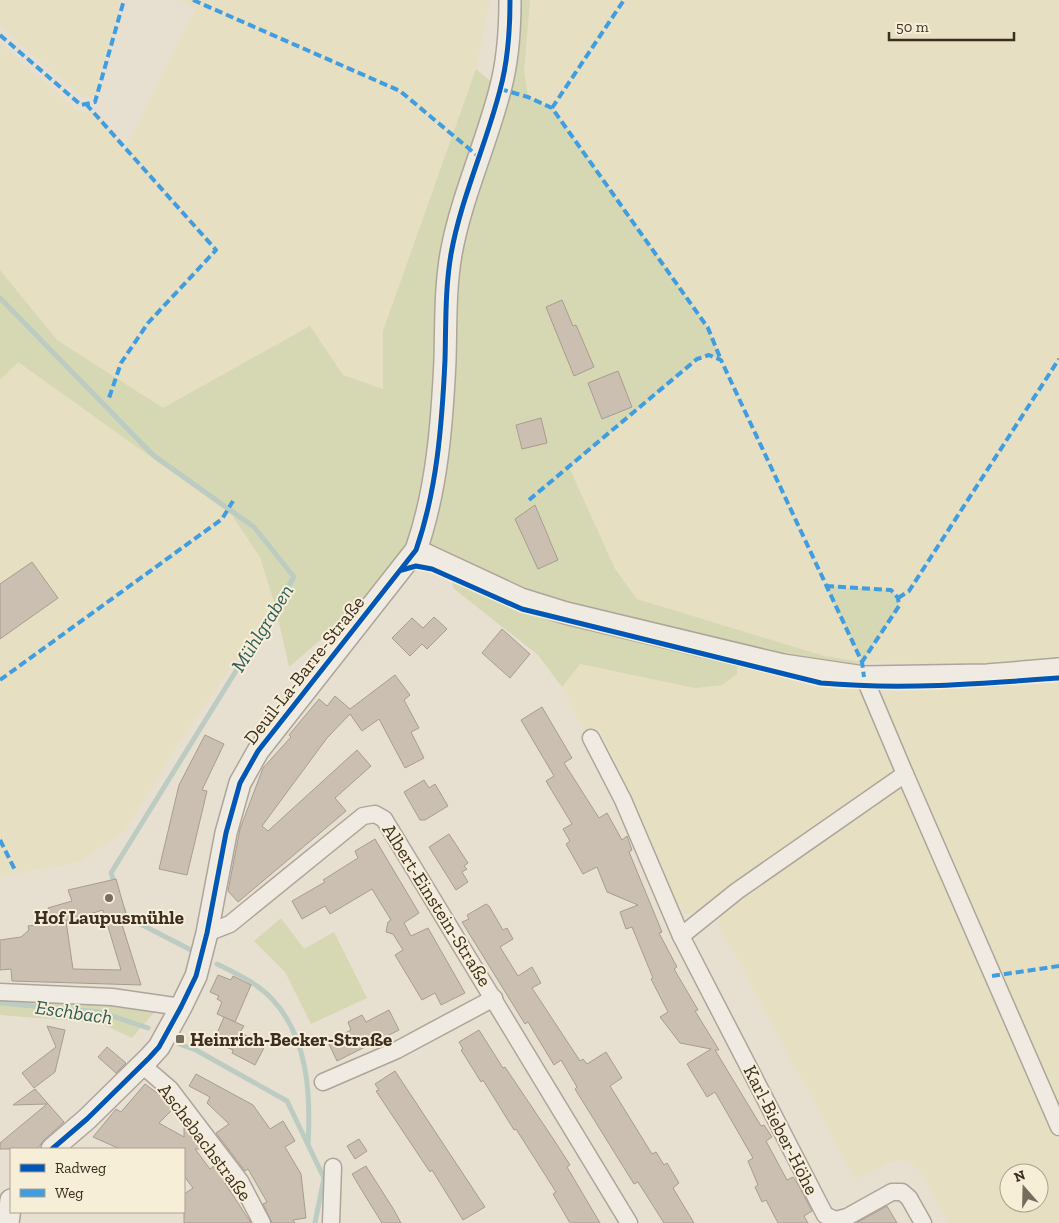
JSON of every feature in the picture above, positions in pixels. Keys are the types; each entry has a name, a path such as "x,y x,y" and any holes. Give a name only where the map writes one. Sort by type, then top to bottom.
{"street":[{"name":"Deuil-La-Barre-Straße","path":"53,1148 159,1047 196,976 207,933 226,833 240,783 258,751 416,550 424,527 436,466 445,358 446,288 451,253 500,89 510,22 510,0"},
{"path":"416,550 521,598 566,613 783,665 864,677 987,675 1059,669"},
{"path":"864,677 1059,1127"},
{"name":"Karl-Bieber-Höhe","path":"591,738 626,807 681,936 825,1215 835,1220 847,1217 892,1192 902,1192 909,1198 923,1223"},
{"path":"681,936 737,891 905,774"},
{"name":"Albert-Einstein-Straße","path":"207,933 230,924 364,816 375,814 384,819 629,1223"},
{"path":"0,992 112,997 181,1007"},
{"name":"Albert-Einstein-Straße","path":"323,1082 397,1050 494,998"},
{"name":"Aschebachstraße","path":"142,1065 170,1089 240,1181 262,1223"},
{"path":"331,1223 333,1167"}],"shaded area":[{"path":"0,0 121,0 94,96 83,98 0,26"},
{"path":"179,0 490,0 476,69 383,331 383,389 343,375 310,326 163,408 57,340 0,270 0,43 79,112 96,112 125,150 195,9"},
{"path":"530,0 1059,0 1059,659 976,666 862,662 824,656 637,599 615,569 569,467 697,359 709,355 721,359 708,328 552,108 528,97 524,71"},
{"path":"17,362 232,515 260,556 275,605 191,725 123,833 78,862 0,877 0,380"},
{"path":"737,654 864,677 905,774 695,913 685,914 677,902 639,812 599,728 584,730 562,687 580,664 610,671"},
{"path":"1059,684 1059,1117 876,693"},
{"path":"904,783 1042,1106 1059,1139 1059,1223 948,1223 923,1176 913,1164 901,1160 888,1163 855,1179 719,925 721,913"}],"green space":[{"path":"510,0 530,0 524,71 528,97 552,108 708,328 721,360 709,355 697,359 569,467 615,569 637,599 824,656 862,662 864,677 737,655 737,674 722,685 695,688 580,664 562,687 538,655 453,588 451,565 416,551 402,570 289,667 275,605 260,557 232,515 18,362 0,380 0,270 57,340 163,408 310,326 343,375 383,389 383,331 476,69 500,89"},
{"path":"826,586 891,590 898,598 899,606 862,662"},
{"path":"281,918 304,949 334,932 367,998 311,1024 285,972 254,941"},
{"path":"0,995 109,999 155,1011 132,1038 100,1023 0,1015"}],"building":[{"path":"562,300 573,326 576,325 594,367 574,376 546,307"},
{"path":"618,371 632,407 602,419 588,383"},
{"path":"541,418 547,443 522,449 516,425"},
{"path":"535,505 558,560 538,569 515,519"},
{"path":"32,562 58,598 0,639 0,584"},
{"path":"434,617 447,629 427,649 422,644 410,656 392,638 412,618 423,628"},
{"path":"502,629 530,654 510,678 482,653"},
{"path":"395,675 410,695 404,700 419,728 411,732 424,758 405,768 379,719 362,731 350,714 327,738 262,826 268,831 357,750 371,766 335,798 346,811 238,902 228,891 240,829 263,768 291,737 289,735 319,699 327,706 335,696 350,709"},
{"path":"542,707 572,758 564,763 599,818 607,813 622,840 627,836 632,850 629,852 662,932 659,933 677,967 674,969 698,1010 695,1011 719,1050 715,1050 761,1126 764,1125 772,1137 766,1141 787,1180 793,1177 799,1186 812,1211 804,1216 808,1223 778,1223 766,1200 762,1202 755,1187 758,1185 748,1161 753,1158 715,1092 707,1097 687,1064 711,1049 680,1043 660,1017 668,1012 651,979 653,978 632,927 626,929 620,912 638,905 607,892 597,867 583,874 566,844 570,841 563,829 572,824 546,781 554,776 521,720"},
{"path":"205,735 224,744 202,790 207,791 187,875 159,869 179,785"},
{"path":"424,780 429,788 435,784 448,806 425,820 420,820 404,792"},
{"path":"449,834 468,863 464,866 467,869 462,872 468,882 456,890 429,847"},
{"path":"375,839 419,913 404,923 411,936 428,928 465,993 441,1005 435,993 422,1000 395,955 403,950 393,934 386,932 388,922 391,920 372,889 330,914 325,906 302,919 292,901 325,882 323,880 358,858 355,851"},
{"path":"116,879 126,914 119,915 141,985 12,981 11,969 0,970 0,940 21,937 29,930 28,926 53,923 48,908 72,901 68,890","holes":["103,910 121,970 73,969 66,921"]},
{"path":"486,904 503,930 507,928 513,939 500,947 518,976 532,967 541,983 532,988 580,1061 583,1059 587,1064 606,1052 622,1078 610,1086 652,1154 656,1152 664,1165 667,1163 679,1183 673,1188 694,1223 664,1223 638,1182 634,1184 575,1089 577,1087 561,1060 554,1065 528,1022 525,1024 462,922 469,919 467,915"},
{"path":"218,975 231,980 233,976 251,985 235,1022 217,1014 222,1002 217,999 219,996 210,992"},
{"path":"389,1010 399,1030 337,1061 328,1042 351,1030 348,1022 362,1015 366,1022"},
{"path":"224,1017 244,1026 240,1032 265,1046 255,1065 232,1053 233,1050 224,1046 226,1043 215,1038"},
{"path":"47,1026 65,1030 55,1072 34,1088 22,1073 56,1047"},
{"path":"479,1030 570,1165 567,1167 600,1223 570,1223 553,1194 556,1192 483,1080 481,1082 461,1050 463,1049 459,1042"},
{"path":"107,1047 126,1063 116,1073 98,1057"},
{"path":"395,1071 485,1207 463,1220 432,1170 430,1172 376,1091 379,1090 375,1084"},
{"path":"196,1074 253,1105 270,1129 283,1121 295,1141 285,1147 301,1174 306,1218 293,1220 295,1223 272,1223 263,1204 267,1202 248,1169 245,1171 216,1133 229,1124 207,1103 210,1097 189,1086"},
{"path":"145,1084 164,1098 173,1109 159,1123 184,1137 184,1124 203,1149 195,1149 210,1169 215,1165 228,1181 225,1183 251,1223 184,1223 185,1193 193,1188 185,1177 185,1148 118,1148 93,1137 116,1109 121,1112"},
{"path":"35,1089 64,1122 38,1148 0,1149 0,1143 47,1104 13,1105"},
{"path":"359,1139 367,1151 355,1159 347,1146"},
{"path":"366,1166 401,1223 382,1223 364,1194 352,1174"},
{"path":"887,1206 897,1223 857,1223 858,1222"}],"waterway":[{"name":"Mühlgraben","path":"0,298 153,455 254,527 294,577 111,873 115,885"},
{"name":"Mühlgraben","path":"123,909 125,916 191,950"},
{"name":"Mühlgraben","path":"217,964 246,979 266,993 284,1014 293,1031 305,1067 309,1106 308,1144"},
{"name":"Eschbach","path":"0,1003 100,1012 148,1028"},
{"name":"Eschbach","path":"179,1044 196,1050 287,1101 324,1178 315,1223"}],"marked path":[{"path":"0,35 81,105 95,102 124,0"},
{"path":"193,0 400,91 479,157"},
{"path":"552,108 624,0"},
{"path":"500,89 528,97 552,108 708,328 721,360"},
{"path":"86,104 216,250 148,323 121,363 108,401"},
{"path":"529,500 697,359 709,355 721,360 862,662 864,677"},
{"path":"898,598 909,591 1059,359"},
{"path":"0,680 222,519 233,501"},
{"path":"826,586 891,590 898,598 899,606 862,662"},
{"path":"0,840 15,870"},
{"path":"992,976 1059,966"}],"cycle path":[{"path":"53,1148 87,1119 159,1047 196,976 207,933 226,833 240,783 258,751 416,550 429,504 437,456 442,408 447,293 451,254 461,212 503,79 510,23 510,0"},
{"path":"402,570 416,566 432,569 522,609 821,683 910,686 1059,678"}],"place":[{"name":"Hof Laupusmühle","path":"109,898"},
{"name":"Heinrich-Becker-Straße","path":"180,1039"}]}
